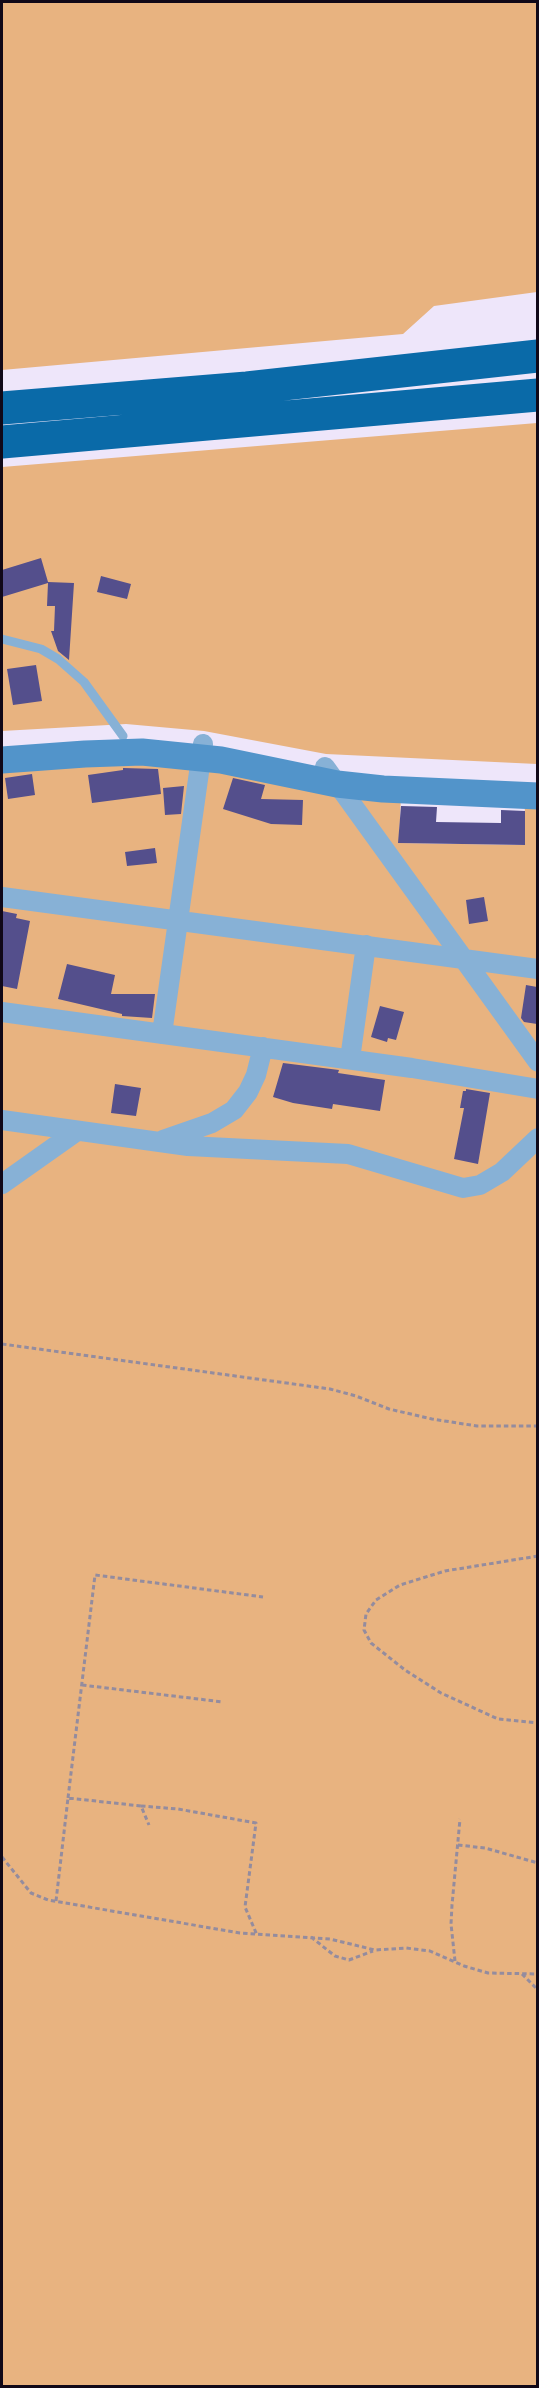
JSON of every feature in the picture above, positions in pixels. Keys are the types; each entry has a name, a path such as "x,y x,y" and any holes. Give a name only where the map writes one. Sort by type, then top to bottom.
{"highway":[{"path":"2,408 247,388 537,356"},
{"path":"2,442 537,396"}],"main road":[{"path":"2,745 89,737 123,736 164,739 202,751 331,776 382,789 537,796"},
{"path":"2,760 84,754 202,751"},
{"path":"331,776 537,780"}],"street":[{"path":"162,1034 202,751"},
{"path":"331,776 537,1062"},
{"path":"2,897 537,969"},
{"path":"350,1059 366,945"},
{"path":"2,1012 350,1059 537,1089"},
{"path":"157,1142 212,1123 234,1110 248,1092 256,1075 263,1047"},
{"path":"2,1120 188,1146 348,1154 463,1188 480,1185 502,1172 537,1138"},
{"path":"2,1184 77,1131"}],"lane":[{"path":"2,639 41,649 58,659 84,682 123,736"}],"path":[{"path":"2,1344 330,1389 389,1409 477,1426 537,1426"},
{"path":"537,1556 444,1571 400,1585 376,1600 366,1614 364,1630 371,1643 405,1670 441,1693 498,1719 537,1723"},
{"path":"56,1901 95,1575 263,1597"},
{"path":"82,1685 223,1702"},
{"path":"68,1798 178,1809 255,1823 245,1907 257,1935"},
{"path":"141,1806 149,1825"},
{"path":"455,1960 451,1924 460,1820"},
{"path":"458,1845 485,1848 537,1863"},
{"path":"2,1857 31,1893 56,1901 257,1935 312,1937 375,1950 406,1948 430,1951 455,1960 464,1966 488,1973 537,1974"},
{"path":"312,1937 335,1956 349,1960 375,1950"},
{"path":"522,1974 537,1990"}],"shaded area":[{"path":"2,2 537,2 537,292 434,306 403,334 2,370"},
{"path":"537,423 537,764 326,754 204,731 126,724 2,731 2,467"},
{"path":"109,764 185,764 401,795 399,843 524,845 525,801 537,802 537,2386 2,2386 2,771"}],"building":[{"path":"41,558 48,582 74,583 69,660 58,651 51,631 54,631 55,606 47,606 48,583 2,597 2,570"},
{"path":"101,576 131,584 127,599 97,592"},
{"path":"36,665 42,701 13,705 7,669"},
{"path":"123,768 158,769 161,794 92,803 88,775 123,770"},
{"path":"32,774 35,795 8,799 5,778"},
{"path":"233,778 265,785 261,799 303,800 302,825 271,824 223,809"},
{"path":"184,786 181,814 165,815 163,788"},
{"path":"401,806 437,807 436,822 501,823 501,810 525,811 525,845 398,843"},
{"path":"155,848 157,863 127,866 125,852"},
{"path":"484,897 488,921 469,924 466,900"},
{"path":"2,911 17,914 16,918 30,921 17,989 2,986"},
{"path":"67,964 115,975 111,994 155,994 152,1018 122,1016 122,1014 58,999"},
{"path":"526,985 537,987 537,1024 524,1022 521,1018"},
{"path":"380,1006 404,1012 396,1040 388,1038 387,1042 371,1037"},
{"path":"283,1063 339,1070 338,1073 385,1080 380,1111 333,1104 332,1109 293,1103 273,1097"},
{"path":"115,1084 141,1088 136,1116 111,1113"},
{"path":"466,1089 490,1093 478,1164 454,1159 464,1108 460,1108 463,1091"}]}
